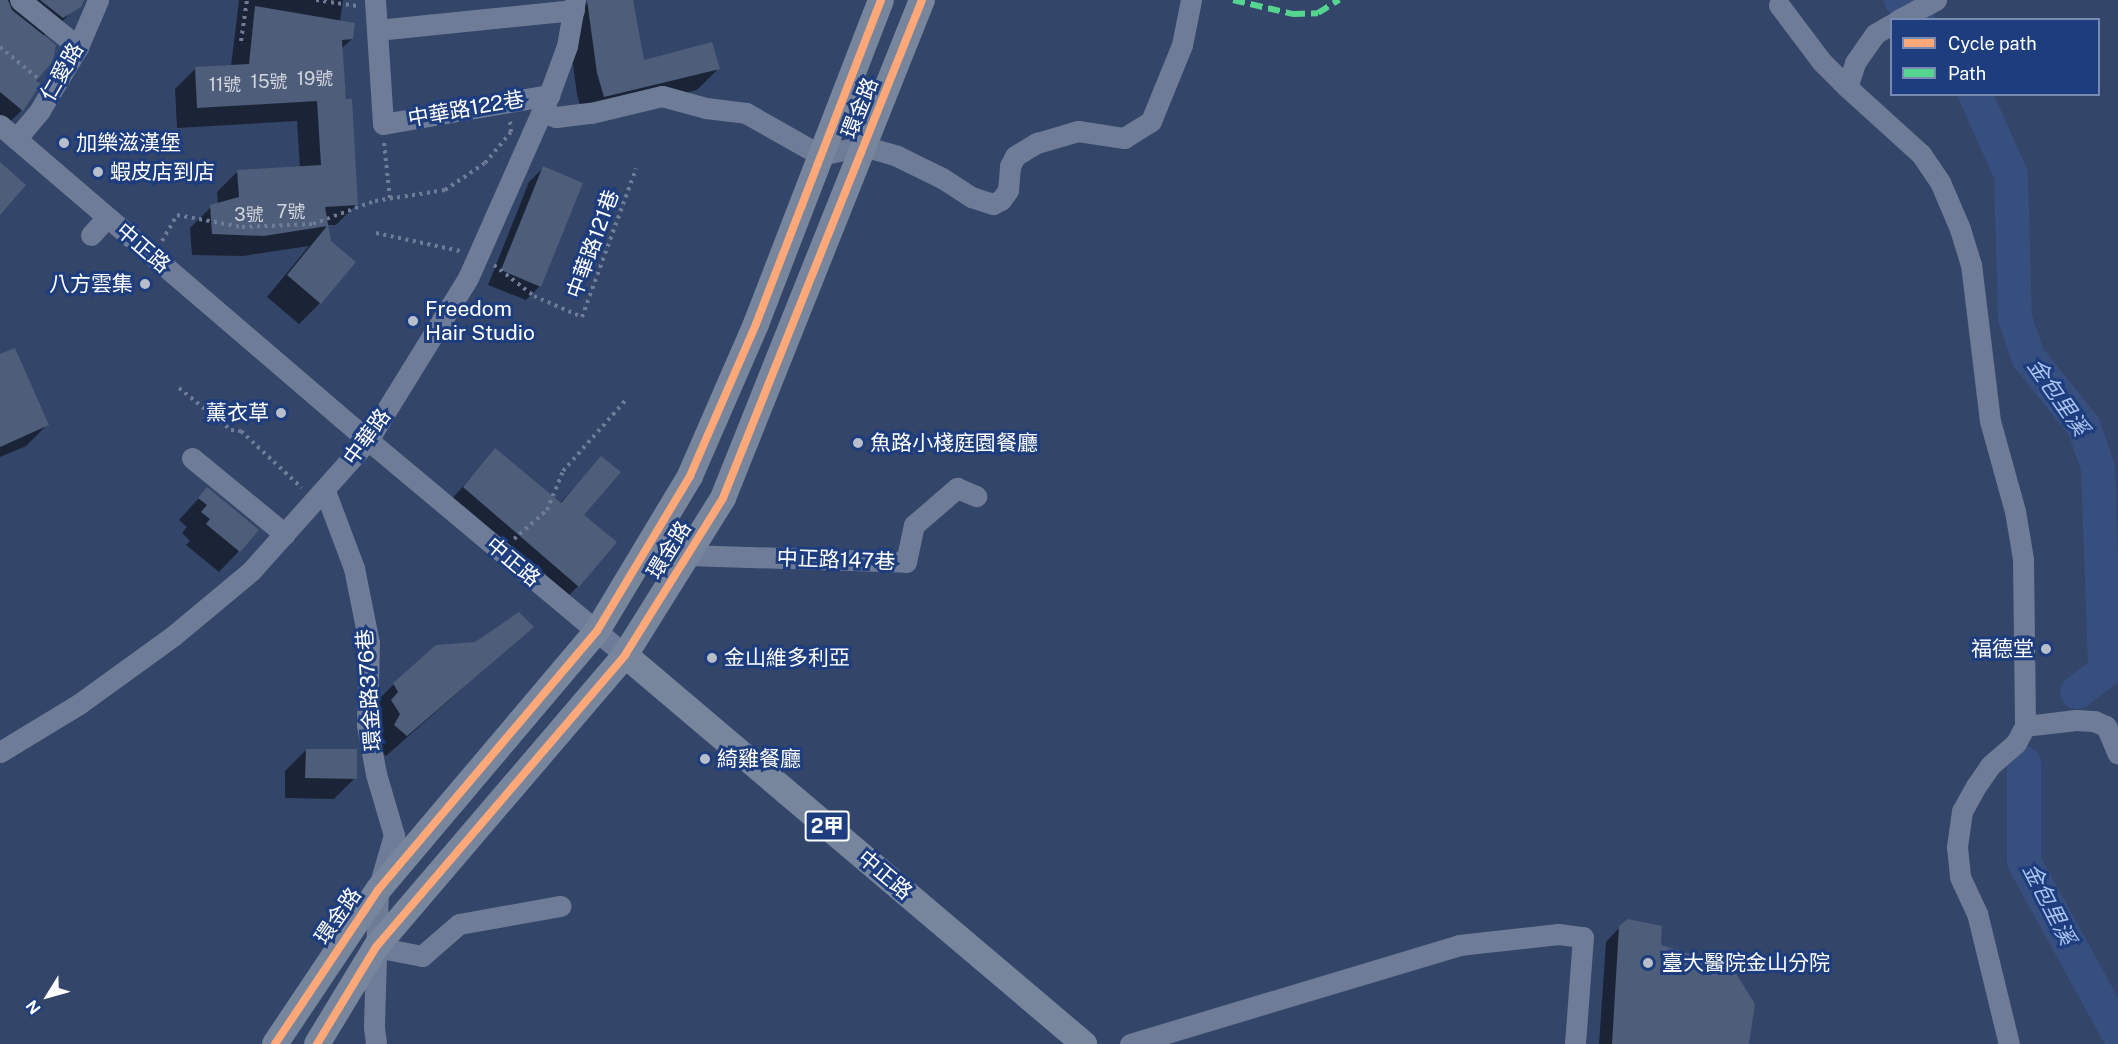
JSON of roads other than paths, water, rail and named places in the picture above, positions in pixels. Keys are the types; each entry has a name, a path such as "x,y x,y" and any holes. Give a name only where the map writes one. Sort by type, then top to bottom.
{"main road":[{"name":"環金路","path":"275,1044 378,891 597,631 690,476 756,324 881,0"},
{"name":"環金路","path":"317,1044 375,947 625,655 723,498 922,0"},
{"name":"中正路","path":"625,655 1084,1044"}],"street":[{"path":"20,0 78,47"},
{"name":"仁愛路","path":"16,139 53,90 78,47 98,0"},
{"path":"820,155 863,146 897,156 942,178 971,197 993,204 1001,200 1008,190 1010,166 1015,156 1037,142 1078,131 1124,138 1151,121 1182,45 1191,0"},
{"path":"375,4 377,30 574,5"},
{"path":"1779,4 1822,62 1921,154 1940,182 1971,264 1990,422 2015,511 2023,559 2025,726 2016,743 1990,766 1962,811 1957,847 1960,877 1977,914 2009,1044"},
{"path":"1902,18 1928,4"},
{"name":"中華路","path":"0,752 79,704 173,636 251,571 368,440 468,278 545,104 567,46 574,5"},
{"path":"1847,87 1855,63 1875,34 1890,25"},
{"name":"中華路122巷","path":"377,30 383,124 509,102 545,104 556,117 591,113 662,96 706,108 746,113 820,155"},
{"name":"中正路","path":"0,125 500,552 625,655"},
{"path":"91,235 107,217"},
{"path":"192,458 285,534"},
{"name":"中正路147巷","path":"687,555 906,562 915,525 957,488 976,496"},
{"name":"環金路376巷","path":"320,496 354,568 369,643 367,725 376,774 394,835 378,891 375,947 376,1044"},
{"path":"2025,726 2076,720 2094,721 2106,726 2118,754"},
{"path":"375,947 422,956 459,924 560,906"},
{"path":"1130,1044 1458,945 1558,934 1583,937 1575,1044"}],"waterway":[{"name":"金包里溪","path":"1901,0 1916,18"},
{"name":"金包里溪","path":"1976,96 2011,175 2015,318 2028,357 2084,427 2098,468 2105,671 2077,692"},
{"name":"金包里溪","path":"2024,763 2024,862 2118,1033"}],"place":[{"name":"加樂滋漢堡","path":"64,143"},
{"name":"蝦皮店到店","path":"98,172"},
{"name":"八方雲集","path":"145,284"},
{"name":"Freedom Hair Studio","path":"413,321"},
{"name":"薰衣草","path":"281,413"},
{"name":"魚路小棧庭園餐廳","path":"858,443"},
{"name":"福德堂","path":"2046,649"},
{"name":"金山維多利亞","path":"712,658"},
{"name":"綺雞餐廳","path":"705,759"},
{"name":"臺大醫院金山分院","path":"1648,963"}]}
